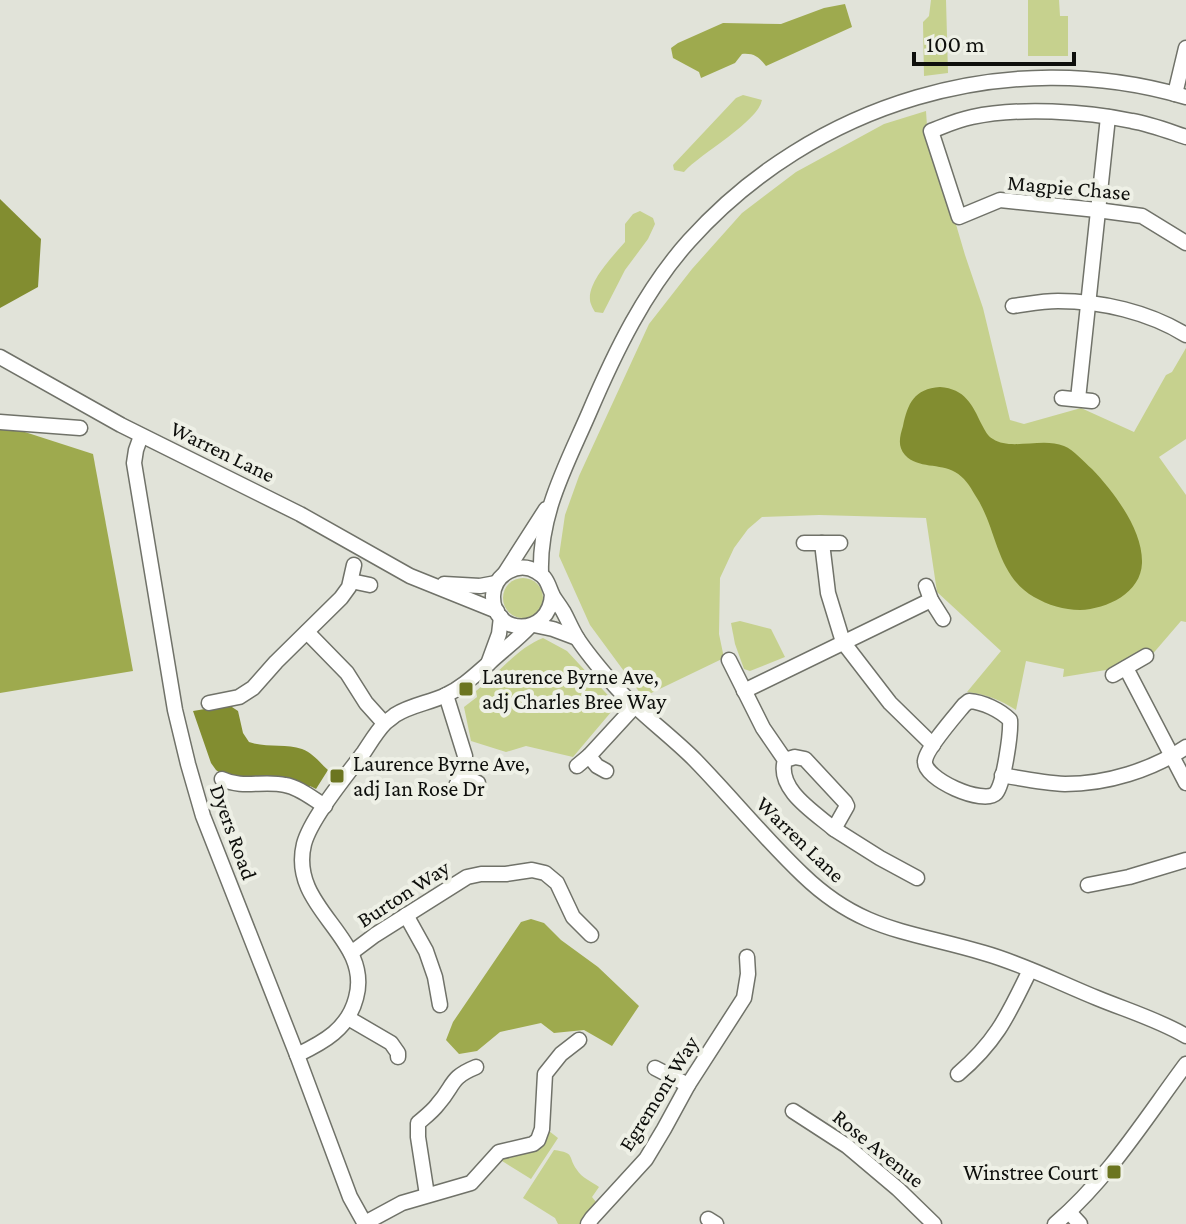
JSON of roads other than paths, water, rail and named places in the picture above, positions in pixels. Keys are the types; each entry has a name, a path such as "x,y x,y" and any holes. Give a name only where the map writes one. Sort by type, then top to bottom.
{"street":[{"path":"487,664 499,634 499,614 493,597 500,578 550,502 627,332 659,279 689,241 719,212 765,172 801,148 881,108 968,85 1014,79 1105,81 1180,96 1186,48"},
{"name":"Magpie Chase","path":"1186,137 1135,121 1078,113 1015,112 973,116 931,131 959,217 1000,200 1097,210 1142,216 1186,243"},
{"path":"1062,398 1085,400 1087,303 1108,117"},
{"path":"1013,306 1055,301 1087,303 1127,310 1186,335"},
{"name":"Warren Lane","path":"0,357 141,436 300,514 410,576 499,614 517,626 553,629 577,638"},
{"path":"0,422 80,428"},
{"name":"Dyers Road","path":"141,436 134,463 175,710 188,764 203,816 350,1197 365,1224"},
{"path":"541,573 542,537 550,502"},
{"path":"804,543 840,543"},
{"path":"822,543 828,593 843,642 890,703 933,745"},
{"path":"209,703 239,697 260,682 341,598 349,587 354,565"},
{"name":"Warren Lane","path":"428,583 462,586 500,578 522,567 541,573 577,638 614,685 696,761 753,825 835,903 887,928 985,953 1030,970 1186,1036"},
{"path":"351,581 370,585"},
{"path":"744,691 843,642 928,593 943,619"},
{"path":"297,1055 341,1028 354,1005 359,981 351,953 309,891 302,860 306,839 325,806 384,723 403,711 446,695 468,682 540,621 550,609 552,594"},
{"path":"307,632 352,679 366,703 384,723"},
{"path":"1146,656 1120,672 1173,756 1186,783"},
{"path":"729,660 763,728 785,760"},
{"path":"446,695 465,762 459,781 478,783"},
{"path":"969,701 1002,712 1010,720 1011,732 1002,775 997,792 975,796 936,779 926,769 924,758 969,701"},
{"path":"577,766 635,706"},
{"path":"1002,775 1068,784 1100,780 1138,771 1186,747"},
{"path":"589,756 606,771"},
{"path":"785,760 795,757 805,759 845,802 845,811 834,829"},
{"path":"785,760 782,769 786,782 804,804 834,829 917,878"},
{"path":"222,779 232,785 285,785 325,806"},
{"path":"1088,885 1186,860"},
{"name":"Burton Way","path":"351,953 467,877 532,870 545,873 557,883 573,917 591,935"},
{"path":"406,915 426,951 440,1005"},
{"name":"Egremont Way","path":"588,1224 646,1159 688,1085 744,998 740,974 747,957"},
{"path":"958,1074 988,1046 1005,1021 1030,970"},
{"path":"348,1018 391,1043 398,1057"},
{"path":"365,1224 402,1203 471,1183 499,1152 528,1147 538,1140 542,1129 545,1074 561,1054 579,1040"},
{"path":"1055,1224 1114,1162 1186,1064"},
{"path":"427,1195 418,1123 439,1104 460,1073 476,1067"},
{"path":"655,1068 688,1085"},
{"name":"Rose Avenue","path":"793,1111 847,1146 934,1224"},
{"path":"1069,1212 1080,1224"}],"place":[{"name":"Laurence Byrne Ave, adj Charles Bree Way","path":"466,689"},
{"name":"Laurence Byrne Ave, adj Ian Rose Dr","path":"337,776"},
{"name":"Winstree Court","path":"1114,1172"}]}
